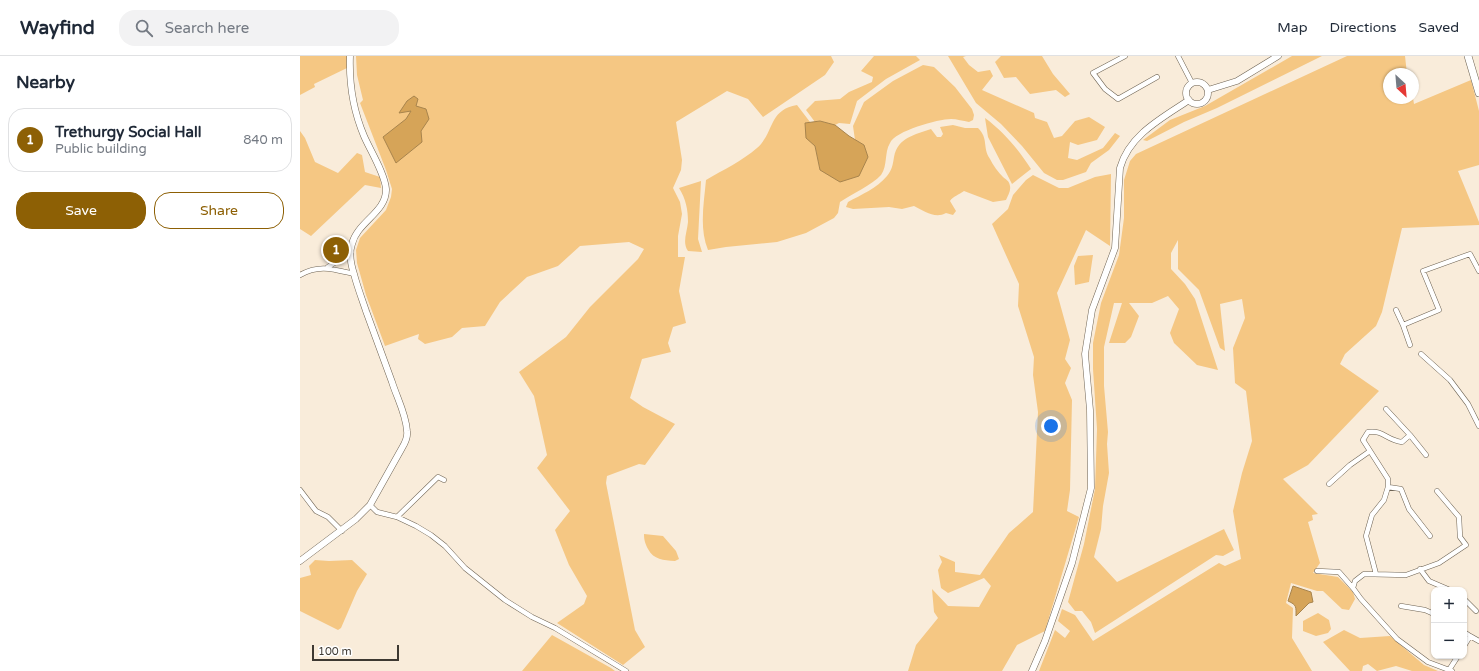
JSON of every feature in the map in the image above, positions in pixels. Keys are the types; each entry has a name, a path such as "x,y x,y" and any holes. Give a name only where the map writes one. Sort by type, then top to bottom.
{"main road":[{"path":"1468,56 1479,93"}],"street":[{"path":"300,561 342,531 370,505 402,448 408,432 402,408 354,274 351,252 352,243 356,234 375,213 384,200 386,187 384,178 364,134 354,106 350,72 350,56"},
{"path":"1125,56 1093,73 1105,89 1118,99 1157,77"},
{"path":"1178,56 1192,83"},
{"path":"1208,90 1237,81 1278,56"},
{"path":"1192,83 1202,83 1208,90"},
{"path":"1192,83 1186,91 1189,100 1194,103 1201,103 1206,99 1208,90"},
{"path":"1032,671 1045,642 1072,563 1091,488 1090,410 1085,354 1092,310 1115,248 1120,168 1123,158 1133,142 1152,126 1189,100"},
{"path":"328,267 351,252"},
{"path":"1403,325 1439,310 1423,271 1470,254 1479,271"},
{"path":"300,275 309,270 328,267 354,274"},
{"path":"1396,310 1410,345"},
{"path":"1421,354 1450,380 1468,404 1479,426"},
{"path":"1386,409 1426,455"},
{"path":"1376,574 1366,536 1372,516 1384,500 1388,487 1388,479 1363,440 1368,432 1377,431 1394,441 1402,442 1410,435"},
{"path":"1329,484 1350,465 1370,451"},
{"path":"397,517 438,476 444,480"},
{"path":"1388,487 1401,489 1409,509 1430,536"},
{"path":"300,490 316,511 328,517 342,531"},
{"path":"1353,588 1355,582 1364,574 1406,575 1439,562 1466,545 1460,537 1459,517 1437,490"},
{"path":"370,505 377,512 397,517 431,534 445,546 465,568 517,608 556,628 626,671"},
{"path":"1420,569 1429,581 1443,587"},
{"path":"1317,570 1339,572 1397,640 1428,662 1450,671 1456,659"},
{"path":"1467,602 1476,611"},
{"path":"1401,606 1431,613"},
{"path":"1467,634 1479,641"},
{"path":"1467,641 1470,636"}],"shaded area":[{"path":"300,56 347,56 347,68 314,84 315,87 300,95"},
{"path":"356,56 831,56 834,62 825,75 763,117 748,99 727,91 676,122 682,160 681,170 673,188 680,202 682,214 678,236 678,257 685,257 679,291 686,323 673,327 668,343 671,352 642,359 630,398 643,407 675,424 645,465 639,464 607,476 606,483 635,630 645,647 623,665 557,623 584,604 587,596 569,565 555,530 570,511 537,468 547,455 534,396 519,372 566,337 590,307 638,259 644,249 629,242 580,246 558,266 527,277 500,302 485,326 462,328 452,337 425,344 418,339 419,334 385,346 366,295 357,263 356,250 360,238 386,210 391,197 392,189 360,103 363,100 357,75"},
{"path":"874,56 916,56 920,60 886,79 857,101 850,124 839,123 835,125 820,121 815,122 806,110 815,101 840,99 849,92 872,82 873,77 861,71"},
{"path":"948,56 966,56 963,57 969,65 978,72 990,70 993,76 982,90 1034,113 1035,118 1047,122 1054,138 1062,136 1075,121 1089,117 1105,127 1097,140 1078,145 1070,142 1068,158 1077,160 1103,148 1115,133 1120,136 1109,150 1091,163 1086,172 1063,180 1057,180 1044,173 1022,146 1001,124 976,103"},
{"path":"1001,56 1042,56 1053,74 1070,94 1065,97 1056,90 1030,94 1016,77 1004,78 995,62"},
{"path":"1292,56 1322,56 1147,141 1143,140 1170,120 1205,106"},
{"path":"1347,56 1405,56 1406,68 1383,68 1383,104 1419,104 1419,102 1471,80 1479,111 1479,165 1458,171 1479,225 1402,228 1382,312 1376,326 1345,354 1340,364 1379,391 1308,465 1283,479 1318,514 1312,515 1313,520 1308,522 1320,563 1313,573 1338,577 1353,592 1355,599 1349,610 1342,609 1323,591 1317,591 1291,583 1286,603 1293,608 1292,638 1312,671 1039,671 1055,630 1065,638 1070,631 1058,621 1062,609 1075,615 1093,641 1219,563 1225,566 1241,559 1233,511 1242,473 1252,441 1246,391 1235,383 1233,348 1245,318 1242,299 1220,304 1225,351 1220,348 1199,290 1178,269 1178,240 1171,253 1171,269 1185,284 1195,299 1218,370 1197,365 1174,343 1170,333 1179,309 1168,296 1152,303 1129,303 1139,316 1131,337 1125,343 1109,343 1122,303 1114,303 1104,347 1104,386 1108,432 1107,444 1109,473 1103,506 1101,529 1094,557 1117,582 1224,529 1234,550 1223,556 1216,555 1095,633 1091,622 1082,611 1075,611 1068,602 1084,544 1095,489 1097,429 1093,369 1093,343 1101,303 1119,255 1124,218 1124,180 1130,161 1136,154"},
{"path":"923,65 934,67 955,87 972,109 974,115 973,120 969,122 951,119 937,121 918,126 900,134 890,143 888,147 885,167 881,175 867,186 840,202 838,213 834,218 806,233 777,242 708,250 705,242 703,224 703,206 706,180 739,161 757,148 763,142 776,117 781,112 797,105 810,122 805,123 815,146 820,170 864,145 855,140 853,126 864,102 893,81"},
{"path":"414,96 418,99 416,106 426,109 429,119 421,131 422,142 396,163 383,137 406,119 411,111 399,113 407,101"},
{"path":"985,118 1010,141 1031,169 1012,184 988,137"},
{"path":"820,121 835,125 864,145 868,157 859,176 840,182 820,170 815,146 806,138 805,123"},
{"path":"953,125 965,128 978,128 981,132 985,139 986,151 991,161 997,171 1010,184 1010,191 1006,200 993,202 964,191 950,201 956,211 953,215 946,213 942,215 934,215 914,206 902,209 889,207 853,209 846,207 848,202 874,188 887,176 892,167 896,150 903,141 913,135 931,129 937,137 941,137 943,134 940,127"},
{"path":"300,131 305,138 315,162 338,173 357,153 362,155 365,172 380,177 381,188 365,185 311,236 300,229"},
{"path":"1111,174 1110,246 1086,230 1057,293 1070,340 1065,359 1071,368 1065,383 1072,400 1070,490 1067,511 1079,517 1045,631 1017,645 1002,671 908,671 916,645 938,618 934,612 932,589 948,606 979,607 991,586 984,578 948,593 941,588 938,570 942,562 939,555 955,562 955,572 980,575 1009,533 1033,512 1038,412 1033,375 1034,357 1018,306 1019,284 992,224 1008,209 1013,195 1026,180 1033,175 1059,188 1068,188 1095,177"},
{"path":"701,181 698,239 702,252 688,251 685,244 688,222 687,209 685,200 679,188"},
{"path":"1093,255 1089,282 1075,285 1074,266 1078,256"},
{"path":"644,534 663,536 676,551 679,559 675,561 659,559 650,553 644,540"},
{"path":"315,560 352,560 367,574 357,591 341,628 338,630 300,611 300,578 311,575 309,566"},
{"path":"1293,586 1311,592 1313,602 1309,603 1296,616 1295,607 1288,601"},
{"path":"1318,613 1329,620 1331,629 1328,633 1316,636 1303,631 1303,621"},
{"path":"1344,630 1360,638 1390,636 1424,665 1438,671 1412,671 1396,666 1377,671 1368,664 1363,666 1362,671 1350,671 1323,642"},
{"path":"552,635 611,668 615,671 522,671"}],"place":[{"name":"Trethurgy Social Hall","path":"336,250"}]}
